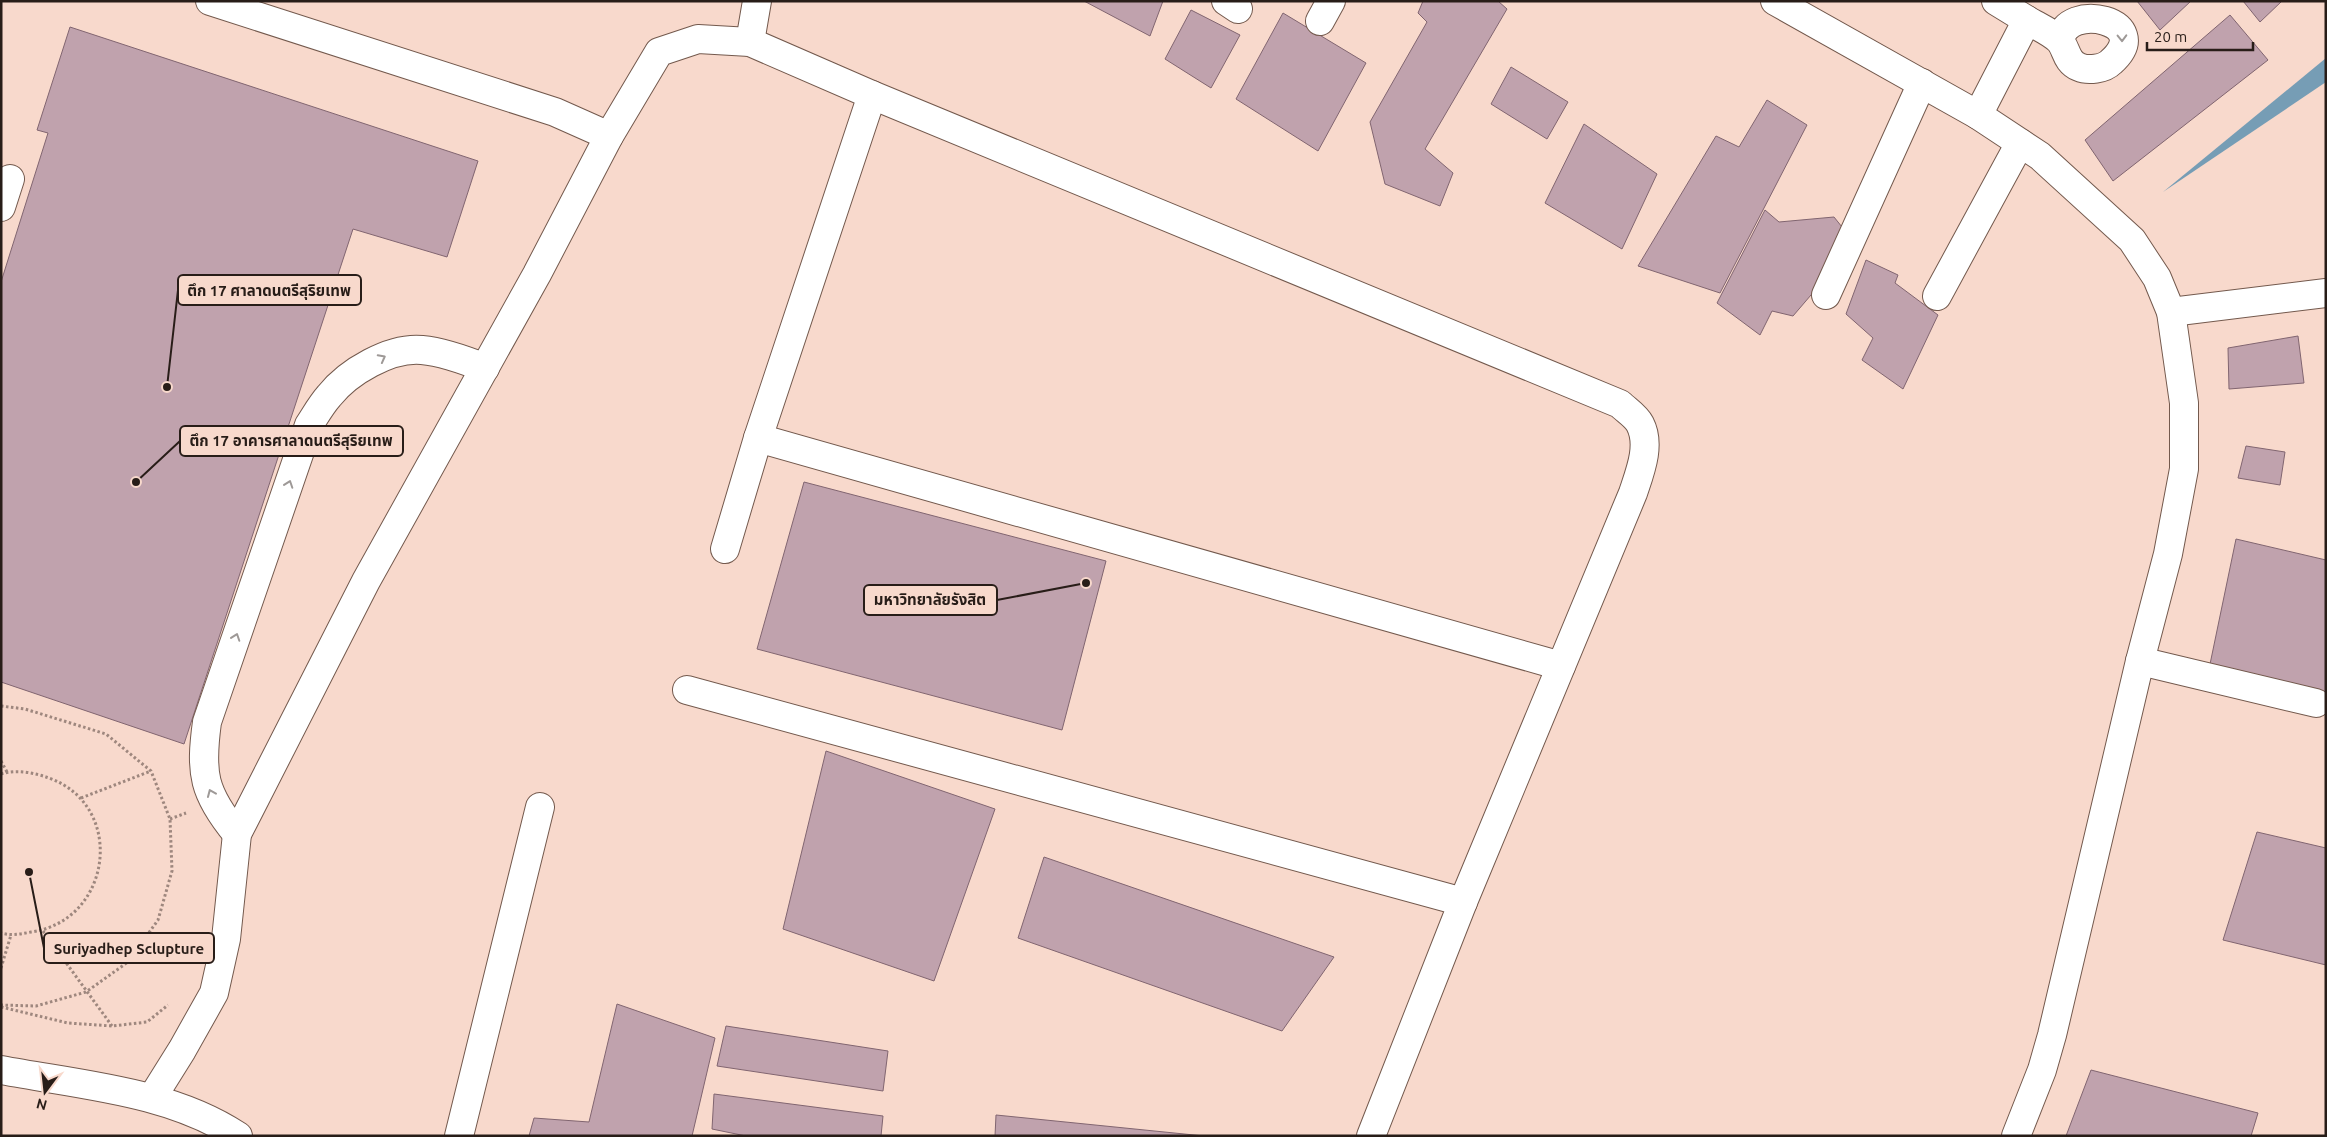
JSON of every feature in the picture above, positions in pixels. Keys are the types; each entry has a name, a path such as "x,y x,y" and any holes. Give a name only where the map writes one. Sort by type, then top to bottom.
{"street":[{"path":"210,1 556,112 609,136"},
{"path":"750,42 756,1"},
{"path":"1775,1 1978,115 2040,156 2132,240 2157,278 2171,312 2184,403 2184,469 2168,554 2140,661 2052,1035 2042,1070 2016,1136"},
{"path":"1996,1 2060,41"},
{"path":"2086,4 2104,9 2118,19 2124,34 2121,51 2110,64 2095,69 2079,67 2066,56 2060,41 2061,29 2067,18 2086,4"},
{"path":"1978,115 2027,20"},
{"path":"152,1098 214,993 226,939 237,834 366,581 485,368 609,136 659,52 698,39 750,42 872,95 1620,404 1640,422 1646,440 1642,464 1633,493 1462,902 1370,1136"},
{"path":"1826,295 1922,84"},
{"path":"725,548 758,438 872,95"},
{"path":"1937,296 2020,143"},
{"path":"1,207 10,179"},
{"path":"2171,312 2326,293"},
{"path":"237,834 219,812 206,784 202,757 207,722 309,425 329,395 360,370 394,352 422,350 465,360 485,368"},
{"path":"758,438 1561,666"},
{"path":"2140,661 2316,703"},
{"path":"687,690 1462,902"},
{"path":"459,1136 540,807"},
{"path":"1,1070 152,1098 215,1121 238,1136"}],"path":[{"path":"1,706 25,709 106,734 151,771 170,819 172,871 158,920 128,962 86,992 36,1006 1,1006"},
{"path":"1,761 7,772"},
{"path":"81,798 151,771"},
{"path":"1,774 7,772 34,773 60,782 81,798 96,822 102,848 98,875 87,899 68,919 44,931 11,935 1,933"},
{"path":"170,819 187,813 193,816"},
{"path":"44,931 112,1026"},
{"path":"1,968 11,935"},
{"path":"1,1006 68,1023 112,1026 147,1022 170,1003"}],"water":[{"path":"2326,58 2326,82 2163,192"}],"building":[{"path":"1084,1 1163,1 1150,36"},
{"path":"1423,1 1498,1 1507,9 1425,149 1453,173 1440,206 1385,184 1370,122 1427,22 1418,13"},
{"path":"2137,1 2191,1 2160,30"},
{"path":"2243,1 2282,1 2260,22"},
{"path":"1191,10 1240,35 1211,88 1165,59"},
{"path":"1283,13 1366,63 1318,151 1236,99"},
{"path":"2230,15 2268,60 2113,181 2085,140"},
{"path":"70,27 478,161 447,257 353,229 184,744 1,682 1,282 48,133 37,130"},
{"path":"1511,67 1568,102 1547,139 1491,104"},
{"path":"1767,100 1807,125 1720,293 1638,266 1716,136 1739,147"},
{"path":"1584,124 1657,174 1622,249 1545,203"},
{"path":"1765,210 1779,222 1834,217 1846,232 1817,288 1793,316 1772,311 1760,335 1717,303"},
{"path":"1866,260 1898,275 1895,283 1938,315 1903,389 1862,360 1873,338 1846,314"},
{"path":"2298,336 2304,383 2229,389 2228,348"},
{"path":"2246,446 2285,452 2280,485 2238,478"},
{"path":"804,482 1106,561 1062,730 757,649"},
{"path":"2236,539 2326,560 2326,701 2209,669"},
{"path":"826,751 995,809 934,981 783,929"},
{"path":"2257,832 2326,848 2326,965 2223,940"},
{"path":"1044,857 1334,957 1282,1031 1018,938"},
{"path":"617,1004 715,1038 692,1136 529,1136 534,1118 589,1122"},
{"path":"726,1026 888,1051 883,1091 717,1066"},
{"path":"2091,1070 2258,1113 2251,1136 2066,1136"},
{"path":"714,1094 883,1116 881,1136 746,1136 712,1129"},
{"path":"996,1115 1204,1136 995,1136"}],"place":[{"name":"ตึก 17 ศาลาดนตรีสุริยเทพ","path":"167,387"},
{"name":"ตึก 17 อาคารศาลาดนตรีสุริยเทพ","path":"136,482"},
{"name":"มหาวิทยาลัยรังสิต","path":"1086,583"},
{"name":"Suriyadhep Sclupture","path":"29,872"}]}
